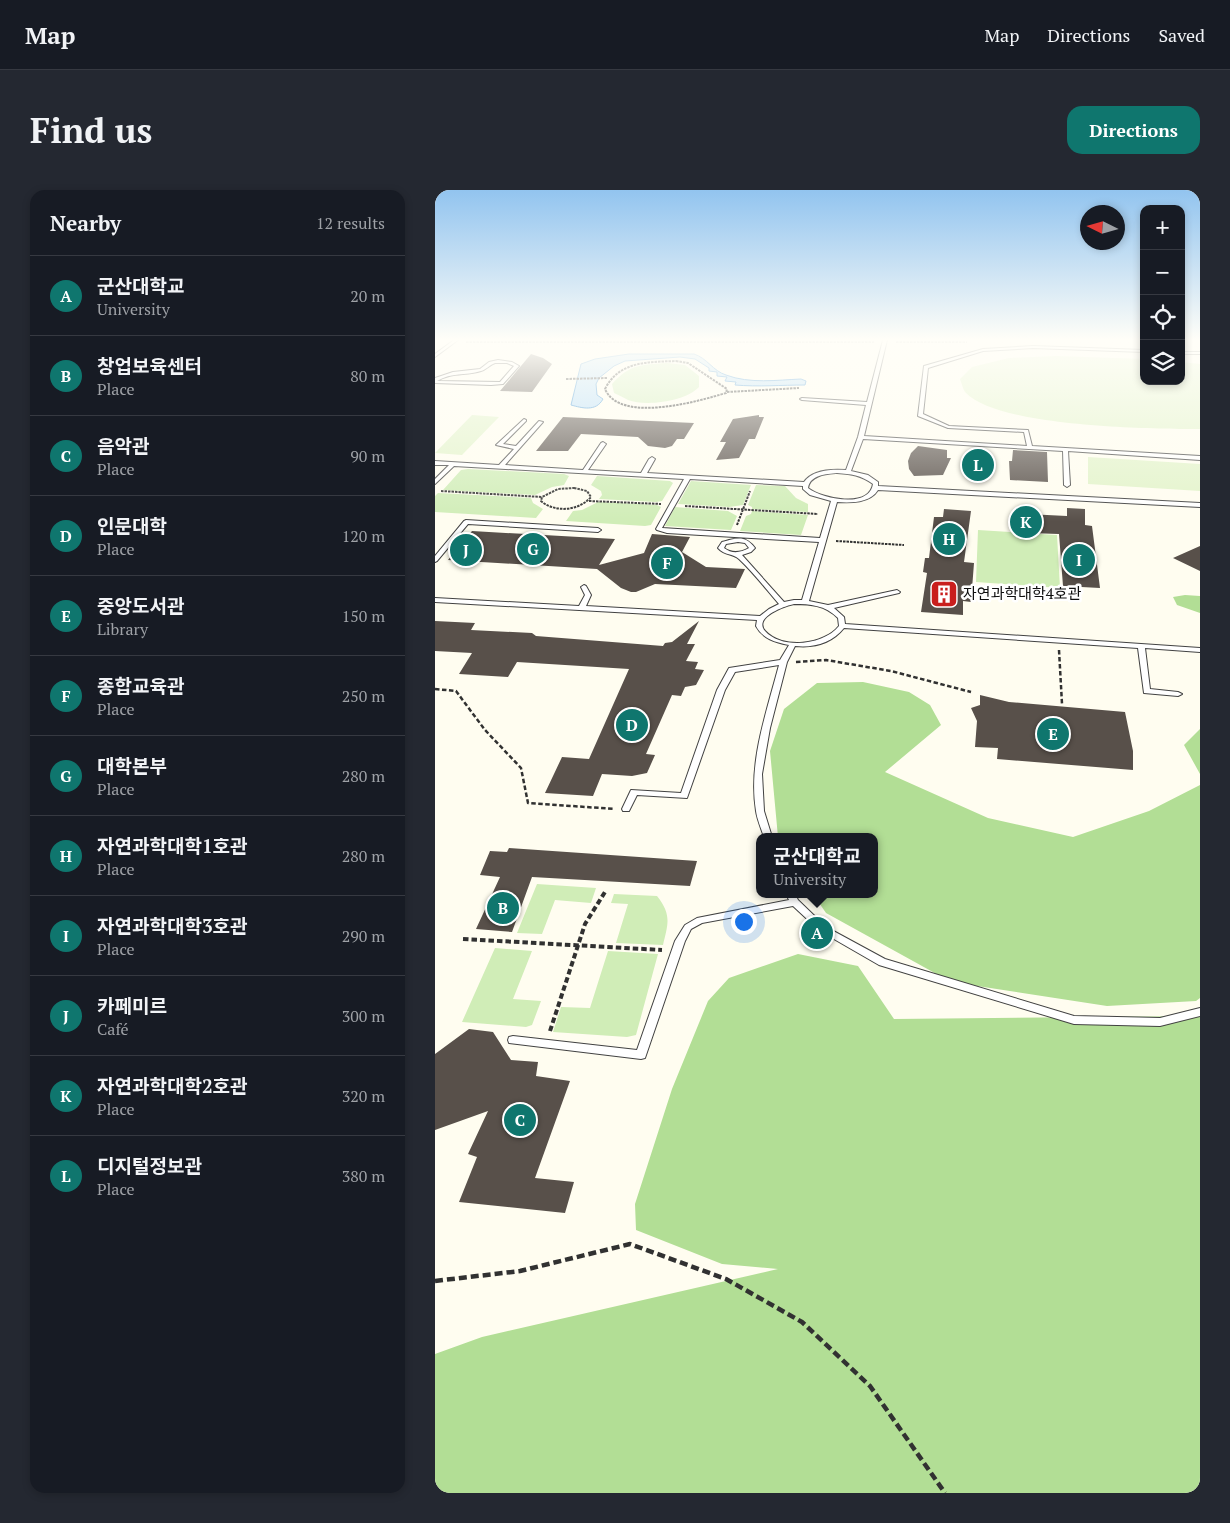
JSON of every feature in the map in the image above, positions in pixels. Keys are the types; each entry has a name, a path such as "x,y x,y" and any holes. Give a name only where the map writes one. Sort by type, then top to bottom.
{"lane":[{"path":"826,401 869,404"},
{"path":"848,472 861,437 870,401"},
{"path":"922,401 920,415 948,427 1026,431 1031,447"},
{"path":"518,448 499,445 524,420"},
{"path":"501,466 541,422"},
{"path":"861,437 1200,458"},
{"path":"585,471 603,444"},
{"path":"1065,449 1067,485"},
{"path":"643,474 651,460"},
{"path":"435,462 805,484 815,475 837,471 866,476 876,483 877,488"},
{"path":"435,482 453,464"},
{"path":"688,477 659,528 667,531 823,540"},
{"path":"805,484 808,493 823,500 834,501 858,500 874,492 877,488"},
{"path":"877,488 1200,505"},
{"path":"805,602 834,501"},
{"path":"435,560 466,522 598,530"},
{"path":"738,554 783,604"},
{"path":"582,607 588,596 584,587"},
{"path":"828,607 897,592"},
{"path":"435,600 761,618"},
{"path":"805,602 828,607 836,611 841,617 842,626 832,637 821,641 793,644 770,637 763,631 760,625 761,618 765,612 783,604 805,602"},
{"path":"842,626 1200,650"},
{"path":"766,833 760,811 758,774 766,728 783,662 793,644"},
{"path":"1141,646 1147,691 1177,694"},
{"path":"626,809 633,792 684,796 721,690 732,670 783,662"},
{"path":"513,1040 641,1055 677,951 688,927 700,920 793,898 823,929 882,962 1074,1020 1160,1022 1200,1012"}],"path":[{"path":"613,401 624,406 642,407 674,406 698,401"},
{"path":"733,535 754,481"},
{"path":"435,490 542,497 558,489 574,488 591,494 589,501"},
{"path":"542,497 543,504 558,509 578,506 589,501 831,515"},
{"path":"823,540 904,544"},
{"path":"1058,640 1062,704"},
{"path":"783,662 826,660 891,671 971,692"},
{"path":"435,689 456,691 485,730 521,768 528,803 626,809"},
{"path":"546,1044 585,924 605,892"},
{"path":"463,939 677,951"},
{"path":"435,1281 519,1271 630,1244 726,1280 802,1322 869,1386 945,1493"}],"green space":[{"path":"631,401 667,401 655,403"},
{"path":"979,401 1200,401 1200,429 1113,427 1077,424 1010,413"},
{"path":"472,415 499,417 462,455 435,453"},
{"path":"1088,457 1200,464 1200,491 1088,484"},
{"path":"461,470 564,474 569,476 564,485 552,487 535,495 443,490"},
{"path":"597,476 670,481 673,483 662,501 599,499 602,495 601,491 591,485"},
{"path":"691,481 751,485 743,505 729,507 678,504"},
{"path":"756,485 785,486 796,498 808,504 808,512 752,509 748,505"},
{"path":"438,493 531,498 533,503 543,509 536,518 435,512 435,496"},
{"path":"598,502 657,505 661,507 651,525 645,526 566,521 573,511 582,510"},
{"path":"675,507 728,511 737,516 731,530 665,526"},
{"path":"752,511 808,515 801,535 740,531 746,516 751,514"},
{"path":"978,530 1057,535 1060,588 976,582"},
{"path":"1185,595 1200,596 1200,613 1177,605 1173,597"},
{"path":"863,682 909,692 930,705 941,725 885,772 988,818 1073,837 1149,811 1200,785 1200,998 1196,1001 1107,1006 951,982 826,913 816,898 878,898 878,833 778,833 770,751 784,709 817,683"},
{"path":"1200,729 1200,774 1184,745"},
{"path":"537,884 596,888 591,903 555,900 542,934 517,933"},
{"path":"614,894 657,896 667,914 663,945 616,943 628,904 611,903"},
{"path":"495,948 532,951 513,999 541,1001 532,1025 526,1027 462,1022"},
{"path":"608,951 658,954 636,1035 627,1037 553,1032 561,1007 590,1008"},
{"path":"798,954 858,966 894,1019 1200,1016 1200,1493 435,1493 435,1354 482,1337 778,1269 722,1264 636,1230 635,1204 672,1089 708,1001 729,978"}],"water":[{"path":"572,401 602,401 597,406 589,408 571,405"}],"building":[{"path":"759,415 759,417 764,417 755,439 749,439 739,458 716,460 726,442 720,442 733,419"},
{"path":"563,417 694,423 684,439 677,439 672,446 665,448 648,446 638,437 581,434 568,451 536,451"},
{"path":"918,446 947,450 947,458 951,458 943,475 914,476 909,469 908,461 911,453"},
{"path":"1013,450 1047,452 1048,482 1010,480 1009,461 1012,461"},
{"path":"1067,508 1085,509 1085,525 1092,526 1100,588 1063,586 1059,534 1028,533 1027,514 1067,516"},
{"path":"944,509 971,511 964,562 974,563 971,602 963,601 963,615 921,612 927,573 923,572 925,558 929,558 934,517 943,517"},
{"path":"472,531 615,539 599,565 644,553 652,534 690,537 682,552 706,567 745,569 736,588 655,584 636,592 631,592 621,588 597,569 448,560"},
{"path":"1200,546 1200,571 1173,558"},
{"path":"435,621 475,623 471,630 532,633 536,636 663,646 665,643 672,642 699,621 687,644 695,644 686,661 698,662 695,669 704,670 696,685 685,687 681,696 672,695 646,754 655,755 647,773 632,776 602,774 593,796 545,793 562,757 589,759 629,669 517,662 508,677 459,674 472,653 435,651"},
{"path":"980,695 1009,702 1125,712 1133,751 1133,770 997,759 998,748 975,747 977,721 971,708 980,705"},
{"path":"509,848 697,861 690,886 532,877 512,932 476,929 500,877 480,875 490,851 507,852"},
{"path":"469,1029 493,1032 511,1060 538,1062 536,1076 570,1081 535,1178 574,1182 565,1213 459,1202 477,1157 468,1154 488,1111 435,1130 435,1054"}],"place":[{"name":"디지털정보관","path":"978,465"},
{"name":"자연과학대학2호관","path":"1026,522"},
{"name":"자연과학대학1호관","path":"949,539"},
{"name":"대학본부","path":"533,549"},
{"name":"카페미르","path":"466,550"},
{"name":"자연과학대학3호관","path":"1079,560"},
{"name":"종합교육관","path":"667,563"},
{"name":"자연과학대학4호관","path":"944,594"},
{"name":"인문대학","path":"632,725"},
{"name":"중앙도서관","path":"1053,734"},
{"name":"창업보육센터","path":"503,908"},
{"name":"군산대학교","path":"817,933"},
{"name":"음악관","path":"520,1120"}]}
